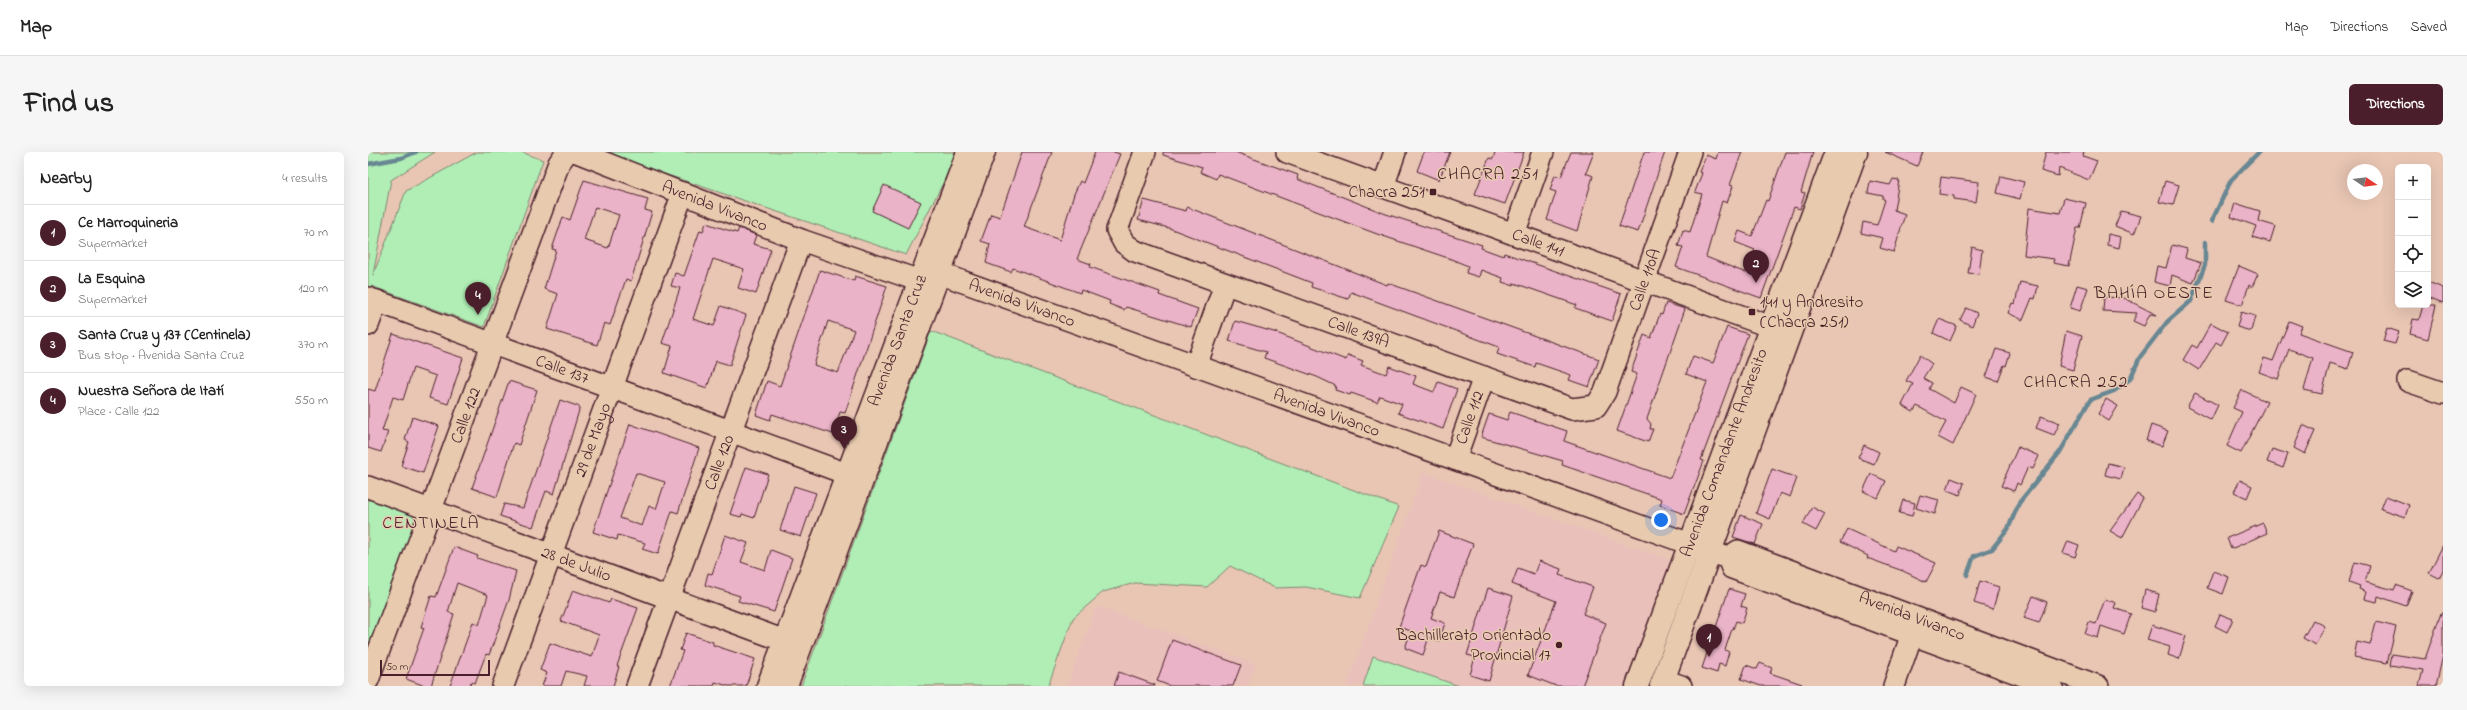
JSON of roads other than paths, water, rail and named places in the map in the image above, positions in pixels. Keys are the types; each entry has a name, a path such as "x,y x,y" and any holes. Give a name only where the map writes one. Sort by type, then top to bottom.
{"main road":[{"name":"Avenida Santa Cruz","path":"786,686 928,274 968,152"},
{"name":"Avenida Santa Cruz","path":"768,686 847,474 928,274 984,152"},
{"name":"Avenida Comandante Andresito","path":"1669,684 1719,554 1781,330 1836,152"},
{"name":"Avenida Comandante Andresito","path":"1637,686 1690,544 1856,152"}],"street":[{"name":"Calle 122","path":"368,680 491,343 559,163 567,152"},
{"name":"Avenida Vivanco","path":"577,152 801,240 928,274 1196,366 1719,554 1738,551 2098,686"},
{"name":"Calle 139A","path":"1145,152 1117,230 1124,243 1136,251 1572,409 1596,406"},
{"name":"Calle 141","path":"1286,152 1781,330"},
{"path":"1383,187 1395,152"},
{"path":"1514,234 1544,152"},
{"name":"Calle 110A","path":"1596,406 1605,392 1690,152"},
{"name":"29 de Mayo","path":"503,686 683,193"},
{"name":"Calle 120","path":"638,686 801,240"},
{"path":"1196,366 1225,284"},
{"path":"368,325 372,300"},
{"name":"Calle 137","path":"372,300 847,474"},
{"name":"Calle 112","path":"1455,459 1484,377"},
{"path":"2408,381 2443,393"},
{"name":"28 de Julio","path":"368,487 785,641"},
{"name":"Avenida Vivanco","path":"1719,554 1732,568 2052,686"},
{"path":"1894,686 1912,634"}],"waterway":[{"path":"368,164 401,158 416,152"},
{"path":"2212,221 2231,180 2259,152"},
{"path":"1967,575 1974,556 1992,549 2008,529 2019,503 2060,452 2090,400 2114,391 2130,379 2140,357 2167,322 2191,301 2205,265 2205,242"}],"place":[{"name":"Chacra 251","path":"1433,192"},
{"name":"La Esquina","path":"1756,283"},
{"name":"141 y Andresito (Chacra 251)","path":"1752,312"},
{"name":"Nuestra Señora de Itatí","path":"478,315"},
{"name":"Santa Cruz y 137 (Centinela)","path":"844,449"},
{"name":"Bachillerato Orientado Provincial 17","path":"1559,645"},
{"name":"Ce Marroquineria","path":"1709,657"}],"district":[{"name":"CHACRA 251","path":"1488,175"},
{"name":"BAHÍA OESTE","path":"2154,294"},
{"name":"CHACRA 252","path":"2076,383"},
{"name":"CENTINELA","path":"431,524"}]}
